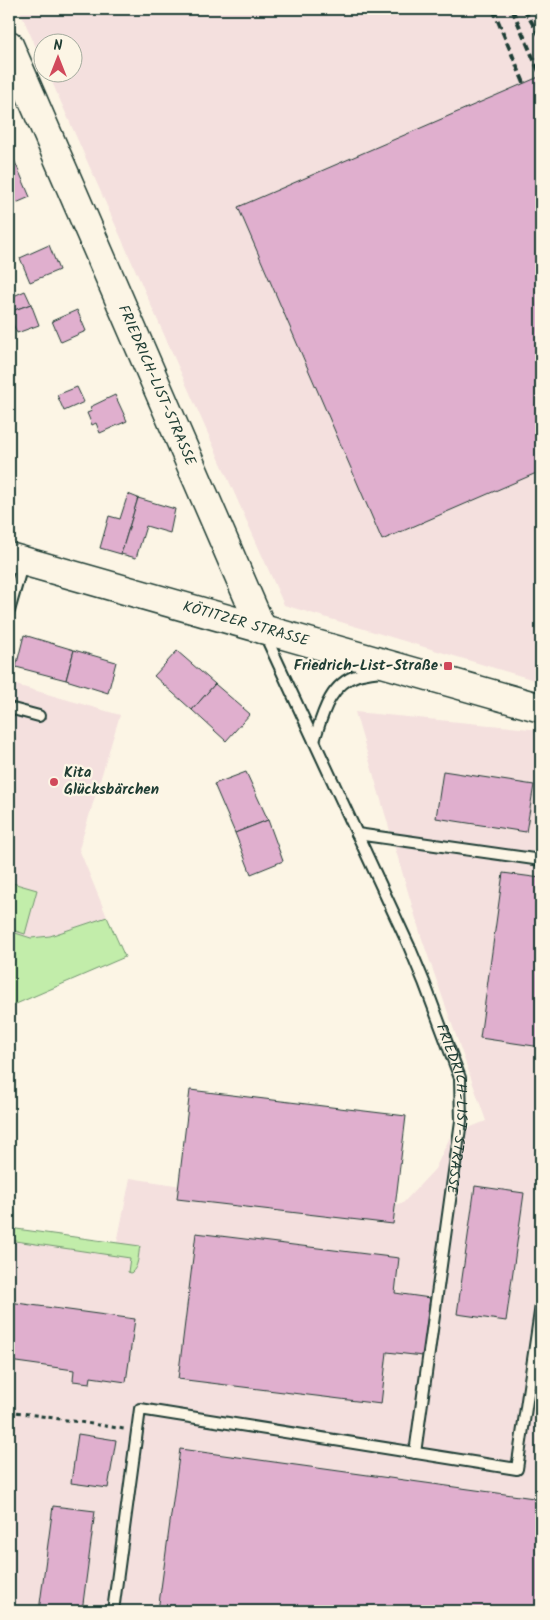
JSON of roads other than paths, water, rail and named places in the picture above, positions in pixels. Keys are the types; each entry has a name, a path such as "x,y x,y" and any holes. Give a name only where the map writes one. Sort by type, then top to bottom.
{"street":[{"name":"FRIEDRICH-LIST-STRASSE","path":"9,45 262,629"},
{"name":"KÖTITZER STRASSE","path":"16,559 541,708"}],"lane":[{"path":"9,611 16,559"},
{"name":"FRIEDRICH-LIST-STRASSE","path":"262,629 409,946 460,1078 461,1121 415,1453"},
{"path":"314,741 326,704 339,687 356,675 398,667"},
{"path":"9,708 39,716"},
{"path":"357,834 541,860"},
{"path":"113,1611 140,1409 517,1468 541,1305"}],"railway":[{"path":"493,9 524,83"},
{"path":"512,9 541,76"},
{"path":"524,9 541,38"}],"place":[{"name":"Friedrich-List-Straße","path":"448,666"},
{"name":"Kita Glücksbärchen","path":"54,782"}]}
